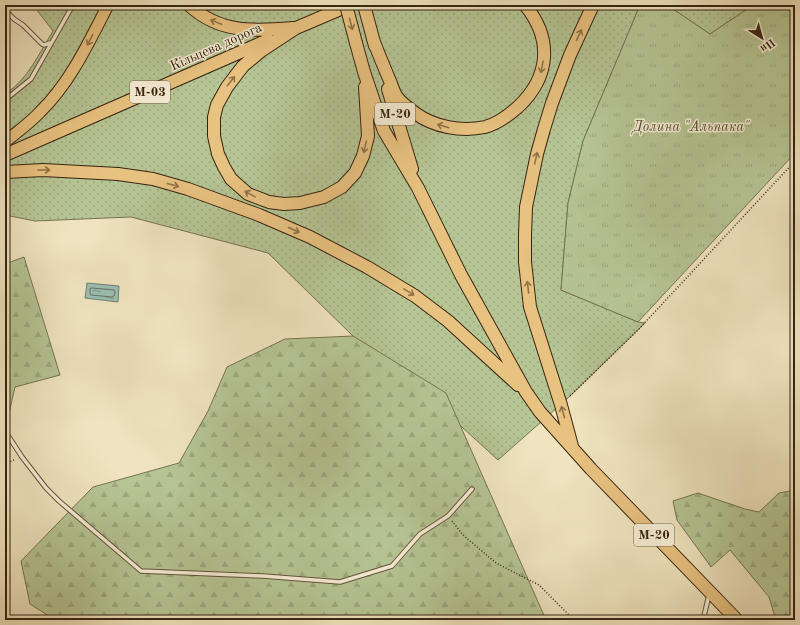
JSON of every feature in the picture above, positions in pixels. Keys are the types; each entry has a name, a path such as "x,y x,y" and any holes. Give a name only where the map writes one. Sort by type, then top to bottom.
{"highway":[{"path":"190,5 194,10 208,19 233,28 258,31 296,28"},
{"name":"М-20","path":"346,5 364,72 384,131 418,188 462,275 526,392 540,412 573,450 737,620"},
{"name":"Кільцева дорога","path":"5,155 350,5"},
{"name":"М-20","path":"364,5 399,128 418,188"},
{"path":"373,39 397,97 409,108 432,122 450,128 468,129 485,127 499,121 514,111 527,99 535,87 542,71 544,41 539,26 525,5"},
{"path":"573,450 561,405 530,306 525,262 526,207 537,154 552,103 570,55 593,5"},
{"path":"296,28 261,51 243,66 227,87 217,105 214,117 214,136 218,154 231,179 248,194 269,202 300,204 324,197 342,187 355,173 363,156 368,136 365,109 364,72"},
{"path":"5,172 50,170 118,174 153,179 188,189 259,215 310,237 367,267 415,296 448,321 526,392"}],"main road":[{"path":"5,142 40,112 60,89 87,47 108,5"}],"lane":[{"path":"5,100 31,79 73,5"},
{"path":"5,10 14,19 24,25 42,44 44,45 52,41"},
{"path":"5,431 46,488 59,501 141,571 263,576 340,582 392,566 420,534 448,516 472,490"},
{"path":"703,620 709,592"}],"path":[{"path":"561,405 639,329 795,160"},
{"path":"5,464 22,456"},
{"path":"448,516 463,535 496,562 539,585 574,620"}],"green space":[{"path":"33,5 640,5 583,141 568,203 561,290 638,322 645,323 567,399 498,460 428,396 353,336 268,253 131,217 35,221 5,215 5,94 27,74 53,31"},
{"name":"Долина \"Альпака\"","path":"640,5 667,5 710,34 753,5 783,5 795,15 795,153 638,322 561,290 568,203 583,141"},
{"path":"667,5 753,5 710,34"},
{"path":"24,257 60,375 15,387 5,431 5,264"},
{"path":"353,336 446,393 546,620 55,620 30,604 21,561 93,487 179,463 208,411 227,367 285,339"},
{"path":"795,490 795,620 776,620 769,597 730,550 711,567 677,520 673,501 698,493 745,509 759,512 779,493"}],"water":[{"path":"87,283 119,286 118,302 85,298"}]}
